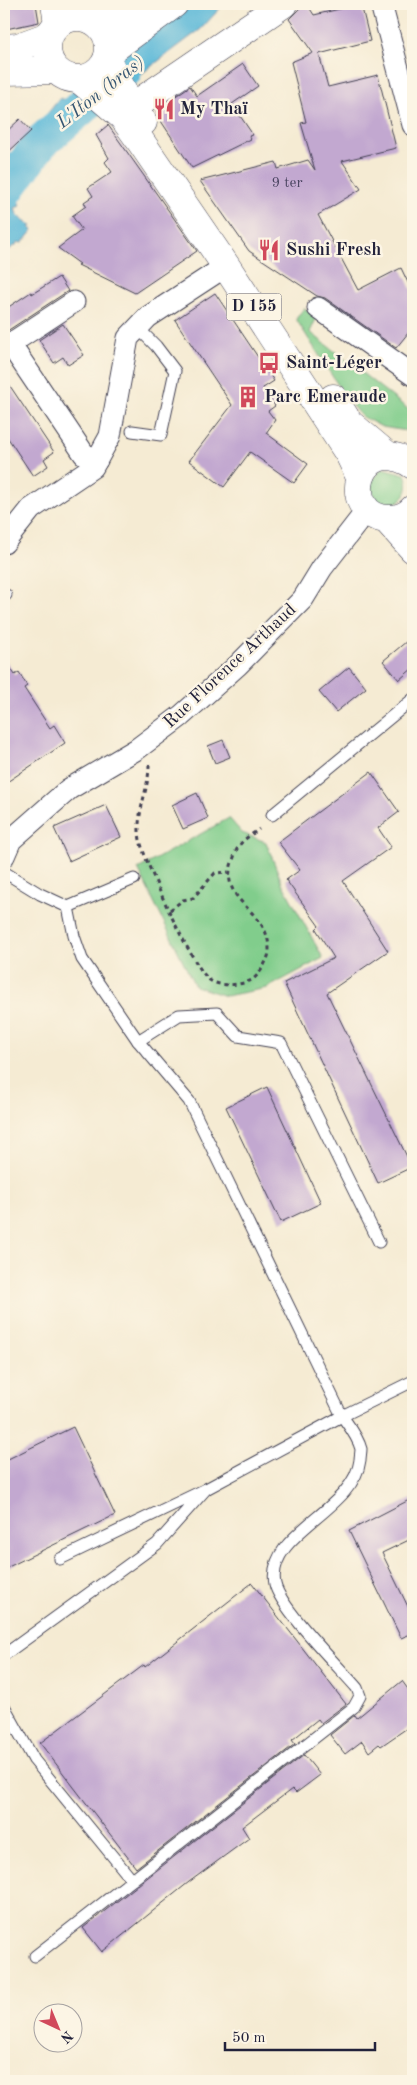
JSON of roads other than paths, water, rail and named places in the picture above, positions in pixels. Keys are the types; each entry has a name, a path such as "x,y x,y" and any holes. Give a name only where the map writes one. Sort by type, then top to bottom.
{"main road":[{"path":"4,48 18,46 54,21 82,16 94,21 112,21 139,4"},
{"path":"54,21 46,54 55,70 66,78 100,70 174,4"},
{"path":"127,107 284,4"},
{"path":"94,21 106,34 100,70"},
{"path":"4,71 55,70"},
{"name":"D 155","path":"100,70 350,423 387,455"},
{"name":"D 155","path":"127,107 226,266 349,454 360,477"},
{"path":"413,464 401,457 387,455 375,459 366,466 360,477 358,489 361,500 413,549"},
{"path":"377,515 399,519 413,509"}],"street":[{"path":"381,4 413,125"},
{"path":"4,543 31,509 93,467 110,436 128,338 148,317 226,266"},
{"path":"74,302 10,344 84,454 97,460"},
{"path":"318,308 413,375"},
{"name":"Rue Florence Arthaud","path":"4,856 11,840 69,789 137,749 181,716 231,671 299,603 322,568 377,515"}],"lane":[{"path":"132,431 161,435 175,371 156,346 138,328"},
{"path":"272,814 413,699"},
{"path":"4,872 40,894 68,906 134,879"},
{"path":"35,1956 354,1707 360,1696 358,1688 287,1607 275,1584 276,1565 285,1547 338,1500 358,1473 361,1450 353,1432 342,1416 189,1100 138,1040 82,959 74,936 68,906"},
{"path":"138,1040 179,1015 217,1013 238,1036 281,1043 379,1242"},
{"path":"60,1560 206,1489 342,1416 413,1381"},
{"path":"4,1656 157,1544 206,1489"},
{"path":"4,1706 34,1760 132,1880"}],"water":[{"path":"188,4 224,4 201,29 129,83 122,57"},
{"path":"60,98 91,115 86,124 57,140 48,155 31,171 18,199 20,206 15,208 17,215 32,226 30,227 33,230 22,243 17,242 16,245 4,253 4,163 23,144"}],"waterway":[{"name":"L'Iton (bras)","path":"4,193 40,143 124,71"}],"place":[{"name":"My Thaï","path":"164,109"},
{"name":"Sushi Fresh","path":"269,250"},
{"name":"Saint-Léger","path":"269,363"},
{"name":"Parc Emeraude","path":"248,397"}]}
